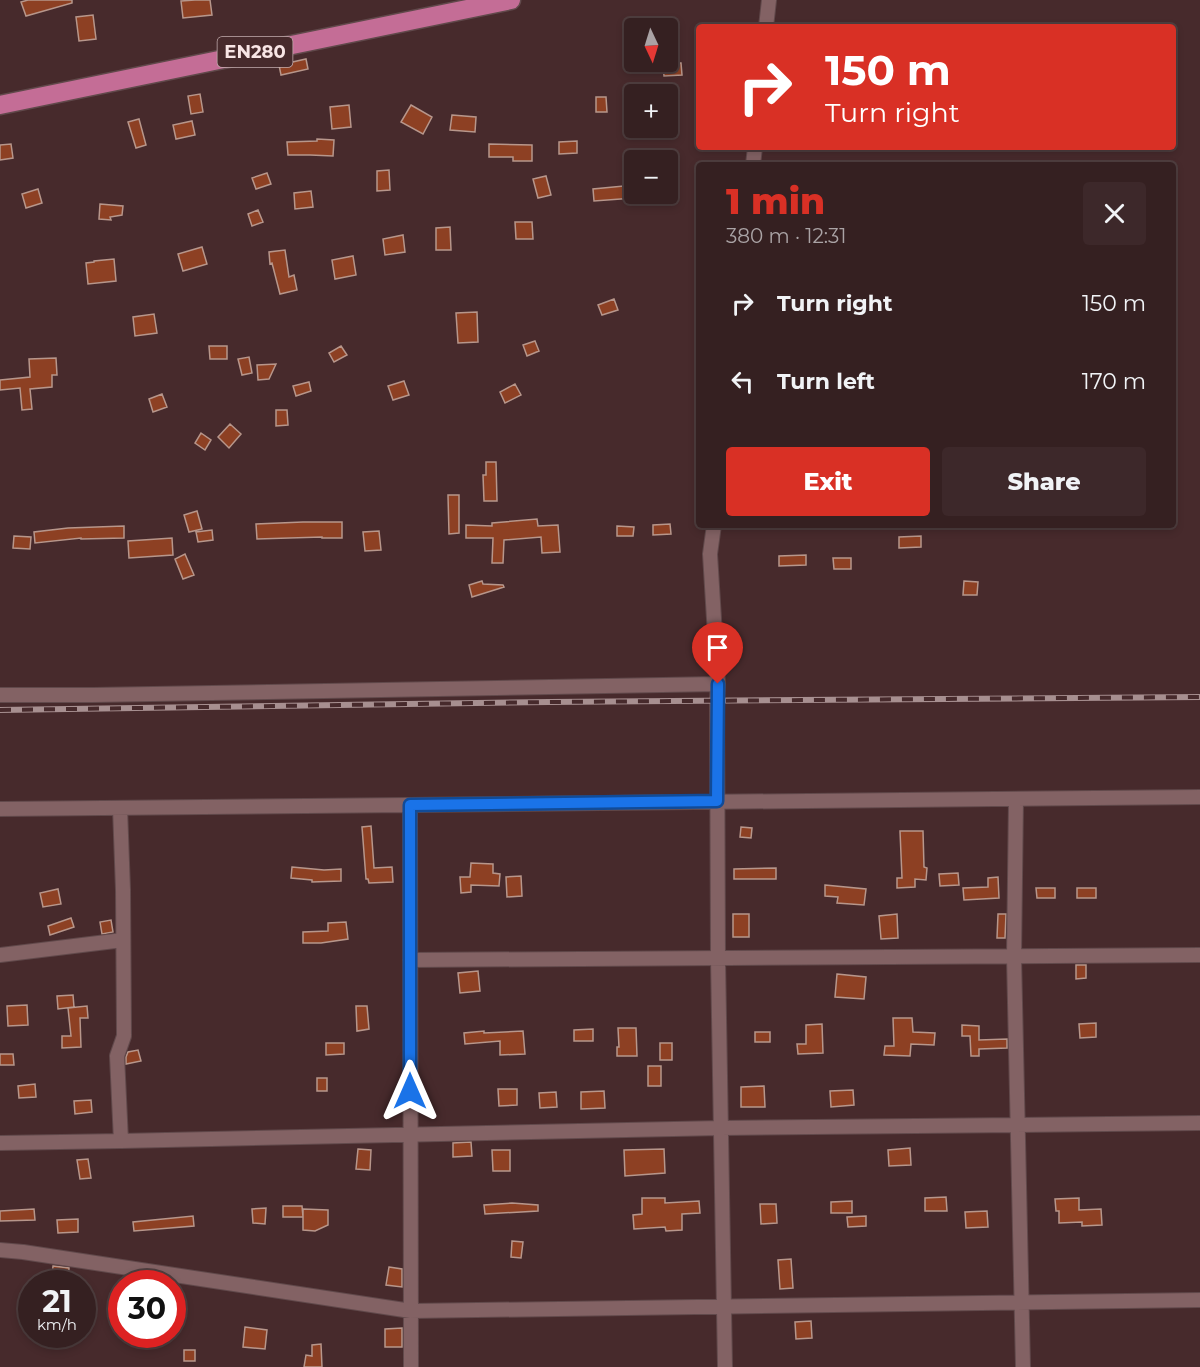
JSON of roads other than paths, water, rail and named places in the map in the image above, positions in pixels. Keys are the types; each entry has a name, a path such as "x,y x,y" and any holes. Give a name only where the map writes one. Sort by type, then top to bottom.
{"main road":[{"name":"EN280","path":"0,105 511,0"}],"street":[{"path":"766,24 769,0"},
{"path":"714,528 710,554 718,684 718,959 726,1367"},
{"path":"0,695 718,684"},
{"path":"0,809 1200,797"},
{"path":"1016,799 1014,957 1023,1367"},
{"path":"410,805 411,1367"},
{"path":"120,808 124,1036 117,1056 121,1141"},
{"path":"0,955 123,940"},
{"path":"410,960 1200,955"},
{"path":"0,1143 721,1128 1200,1123"},
{"path":"0,1250 411,1311 1200,1300"}],"railway":[{"path":"0,710 549,702 1200,697"}]}
